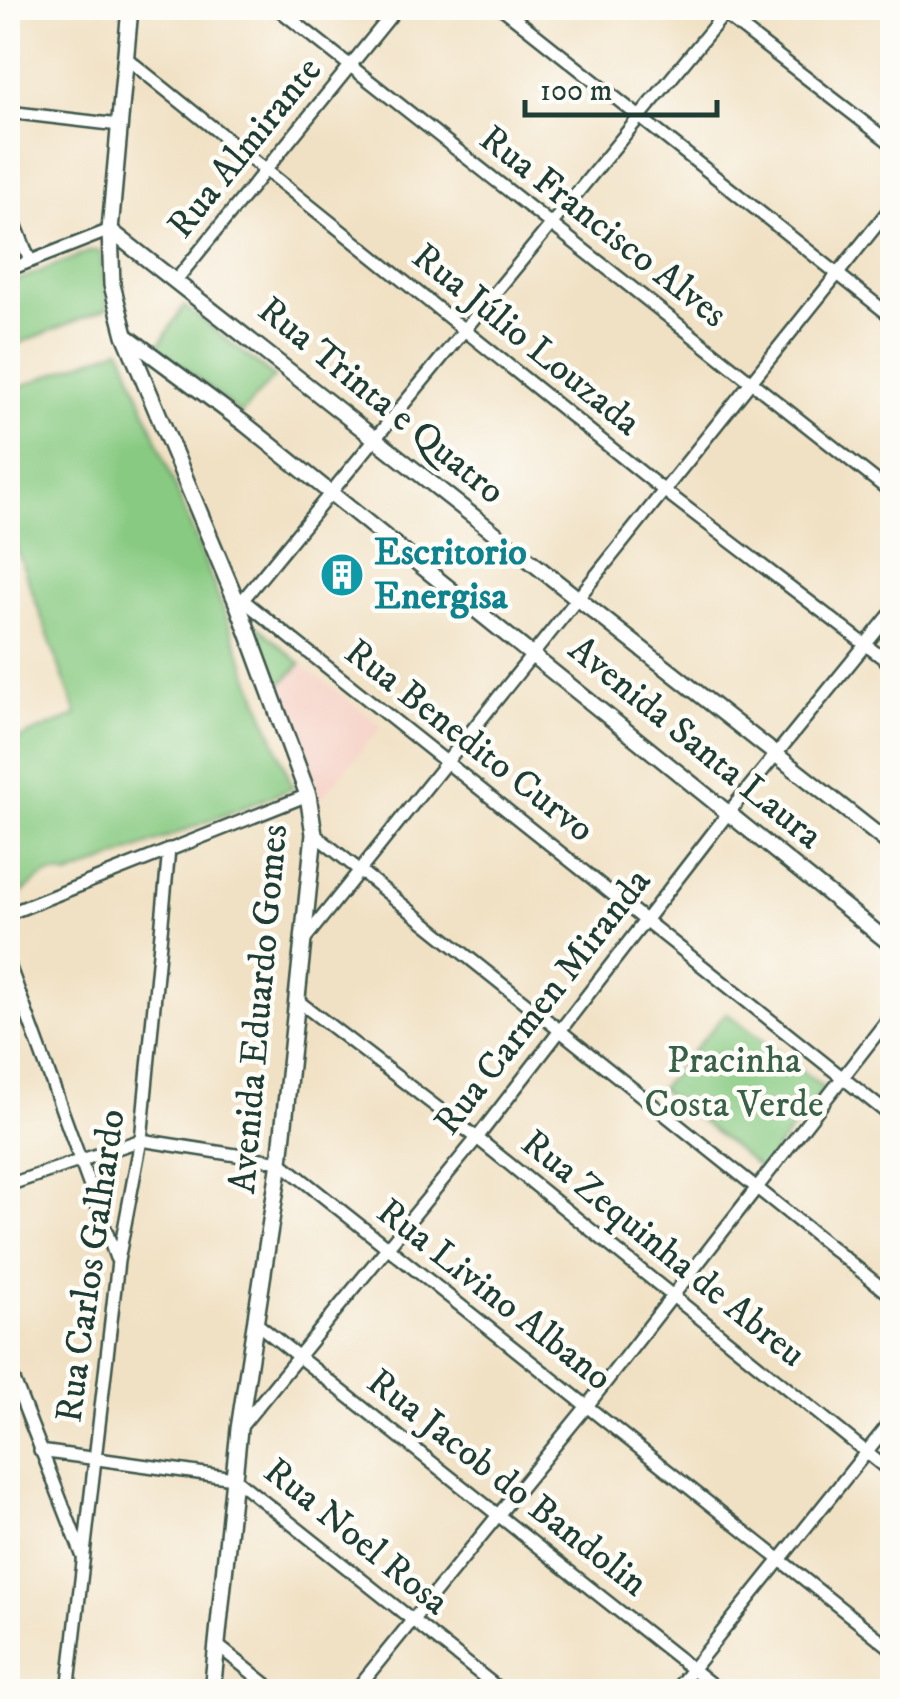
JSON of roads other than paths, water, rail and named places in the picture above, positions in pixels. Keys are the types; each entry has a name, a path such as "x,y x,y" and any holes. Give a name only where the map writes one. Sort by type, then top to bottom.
{"main road":[{"name":"Avenida Eduardo Gomes","path":"130,8 110,230 112,286 125,335 241,602 308,794 314,834 280,1162 240,1428 212,1692"}],"street":[{"name":"Rua Francisco Alves","path":"277,8 892,493"},
{"name":"Rua Almirante","path":"177,279 397,8"},
{"path":"502,8 892,317"},
{"path":"241,602 727,11 892,144"},
{"name":"Rua Júlio Louzada","path":"126,58 662,489 892,665"},
{"path":"8,112 119,125"},
{"path":"8,206 30,261"},
{"path":"304,940 530,653 892,206"},
{"path":"8,270 110,230"},
{"name":"Rua Trinta e Quatro","path":"110,230 892,846"},
{"name":"Avenida Santa Laura","path":"125,335 244,424 892,945"},
{"name":"Rua Benedito Curvo","path":"241,602 892,1118"},
{"name":"Rua Carmen Miranda","path":"240,1428 477,1138 729,812 892,612"},
{"path":"8,914 308,794"},
{"path":"314,834 892,1296"},
{"name":"Rua Carlos Galhardo","path":"68,1692 118,1262 141,1140 169,849"},
{"path":"8,962 118,1262"},
{"name":"Rua Zequinha de Abreu","path":"298,1002 477,1138 892,1473"},
{"path":"354,1692 587,1406 892,1014"},
{"path":"8,1185 141,1140 280,1162"},
{"name":"Rua Livino Albano","path":"280,1162 384,1249 892,1649"},
{"name":"Rua Jacob do Bandolin","path":"256,1323 500,1512 721,1692"},
{"path":"8,1365 83,1558"},
{"path":"674,1692 892,1420"},
{"name":"Rua Noel Rosa","path":"40,1451 234,1478 503,1692"},
{"path":"217,1645 276,1692"}],"place":[{"name":"Escritorio Energisa","path":"342,575"}],"park label":[{"name":"Pracinha Costa Verde","path":"734,1083"}]}
